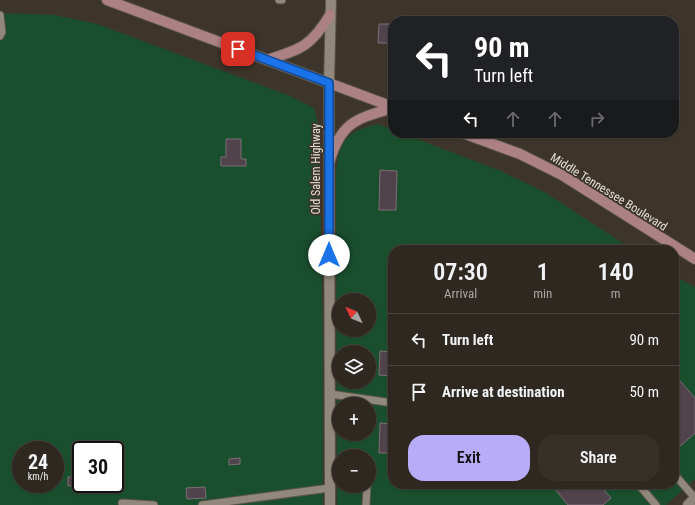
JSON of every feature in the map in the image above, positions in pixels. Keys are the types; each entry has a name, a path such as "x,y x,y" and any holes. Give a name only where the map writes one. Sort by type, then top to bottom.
{"main road":[{"path":"107,0 388,105"},
{"path":"268,60 304,46 318,34 330,14"},
{"path":"329,163 337,140 349,125 363,116 388,108"},
{"name":"Middle Tennessee Boulevard","path":"477,138 520,154 562,175 673,245"},
{"name":"Middle Tennessee Boulevard","path":"679,249 695,259"}],"street":[{"name":"Old Salem Highway","path":"330,505 329,83 331,0"},
{"path":"688,505 695,498"}],"lane":[{"path":"0,15 2,32 0,36"},
{"path":"330,394 388,402"},
{"path":"679,480 695,498"},
{"path":"202,505 330,488"},
{"path":"642,489 656,505"},
{"path":"366,505 367,493"},
{"path":"122,503 154,505"}],"green space":[{"path":"0,13 54,15 97,24 290,96 314,108 319,127 323,348 323,505 0,505"},
{"path":"378,124 388,128 388,138 414,138 501,171 546,193 625,245 388,245 388,489 679,489 679,279 695,287 695,479 666,505 337,505 337,493 376,493 376,449 337,449 337,441 376,441 376,397 337,397 337,389 376,389 376,345 337,345 336,337 376,337 376,293 336,293 337,163 342,146 351,135 367,127"}],"building":[{"path":"379,24 388,24 388,43 378,43"},
{"path":"226,139 241,139 241,159 246,159 246,166 221,166 221,157 226,157"},
{"path":"380,170 397,171 396,210 379,210"},
{"path":"380,351 388,352 388,376 379,375"},
{"path":"679,380 695,398 695,433 679,447"},
{"path":"380,423 388,424 388,453 379,453"},
{"path":"240,458 240,464 229,465 229,459"},
{"path":"68,477 72,477 72,486 68,486"},
{"path":"205,487 206,498 187,499 186,488"},
{"path":"555,489 603,489 611,498 603,505 568,505"}],"route":[{"path":"238,49 329,83 329,255"}]}
